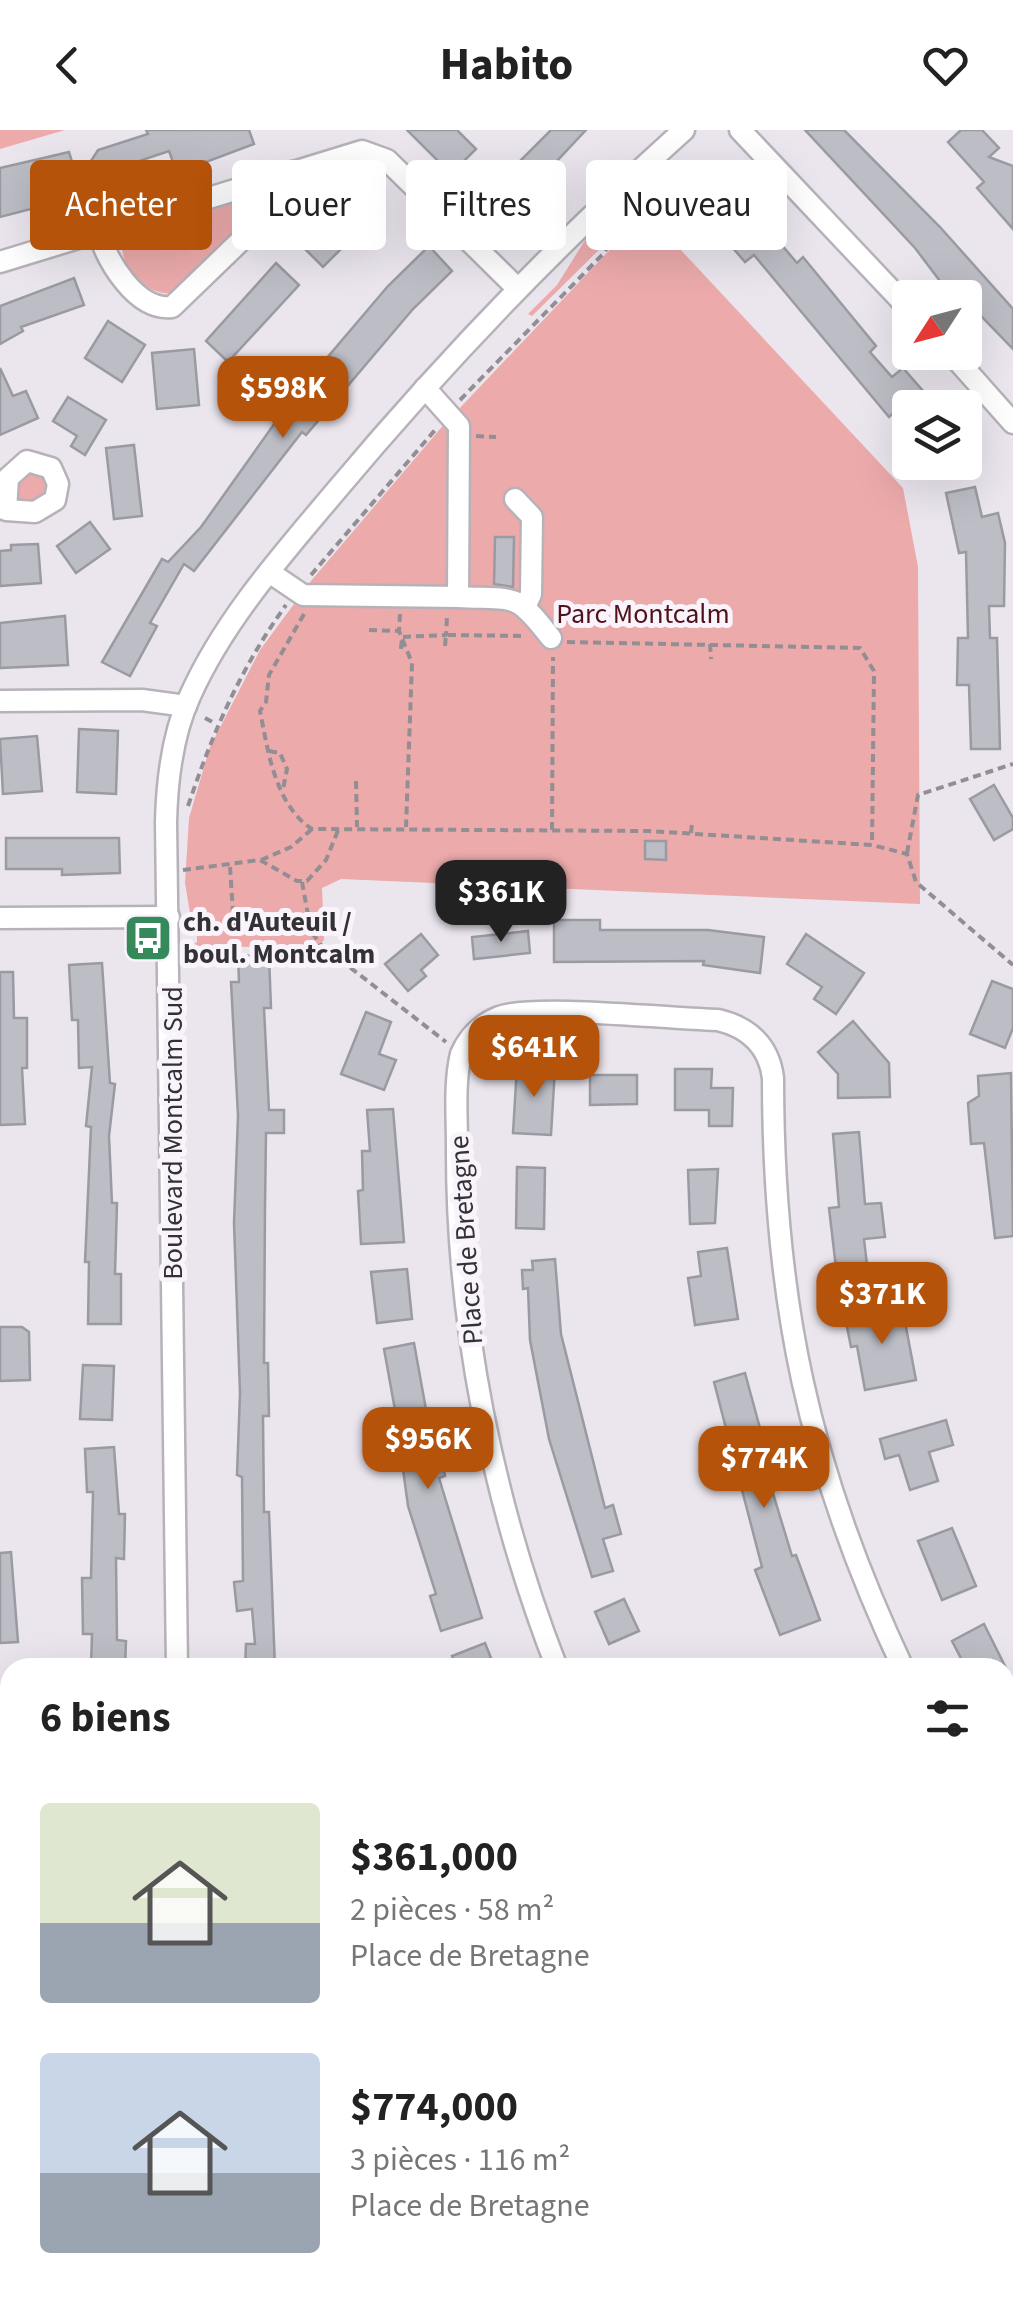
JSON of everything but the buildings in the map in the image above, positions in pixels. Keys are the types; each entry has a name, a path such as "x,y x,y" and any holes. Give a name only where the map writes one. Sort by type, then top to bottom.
{"street":[{"name":"Boulevard Montcalm Sud","path":"176,1658 168,780 186,706 216,649 269,572 425,388 517,288 684,130"},
{"path":"740,130 892,291"},
{"path":"328,160 353,152 380,155 385,160"},
{"path":"386,161 517,288"},
{"path":"104,250 123,278 149,302 172,307 232,249"},
{"path":"0,262 38,250"},
{"path":"966,370 1013,423"},
{"path":"425,388 458,426 453,603"},
{"path":"514,499 532,516 531,594 526,606"},
{"path":"269,572 303,594 453,603 510,600 526,606 551,638"},
{"path":"0,700 142,700 186,706"},
{"path":"0,918 169,917"},
{"name":"Place de Bretagne","path":"554,1658 516,1546 488,1431 464,1284 458,1201 460,1054 469,1039 488,1023 523,1013 718,1020 742,1028 766,1051 773,1078 778,1248 802,1397 830,1491 900,1658"}],"path":[{"path":"460,400 606,250"},
{"path":"523,316 531,323"},
{"path":"306,581 437,427"},
{"path":"484,436 496,437"},
{"path":"446,646 453,603"},
{"path":"186,814 216,724 252,656 288,604"},
{"path":"308,605 269,675 266,702 260,711 282,790 294,815 312,828 692,832 872,845 907,854"},
{"path":"400,608 401,649"},
{"path":"369,630 551,638"},
{"path":"400,634 412,663 406,827"},
{"path":"552,830 554,641 846,645 867,653 875,690 872,845"},
{"path":"710,644 710,659"},
{"path":"205,718 216,724"},
{"path":"269,751 280,753 286,762 282,790"},
{"path":"1013,764 918,794 907,854 916,882 1013,965"},
{"path":"356,781 356,828"},
{"path":"529,830 530,819"},
{"path":"692,822 692,832"},
{"path":"182,883 182,870 230,867 260,860 279,852 312,828"},
{"path":"302,882 326,860 339,828"},
{"path":"272,842 279,852"},
{"path":"260,860 302,882"},
{"path":"230,867 234,927"},
{"path":"302,882 311,931 320,944 452,1048"}],"green space":[{"path":"0,130 65,130 0,149"},
{"path":"232,201 232,236 177,292 158,292 133,274 122,250 212,250 212,207"},
{"path":"586,239 586,250 599,250 532,316 528,314 557,285"},
{"name":"Parc Montcalm","path":"610,250 681,250 903,488 918,567 920,904 341,879 322,888 324,940 316,948 191,946 197,942 197,920 191,919 185,883 189,818 210,747 260,650 311,581 440,429"},
{"path":"27,470 47,475 49,494 38,503 16,499 16,485"}],"place":[{"name":"ch. d'Auteuil / boul. Montcalm","path":"148,938"}]}
